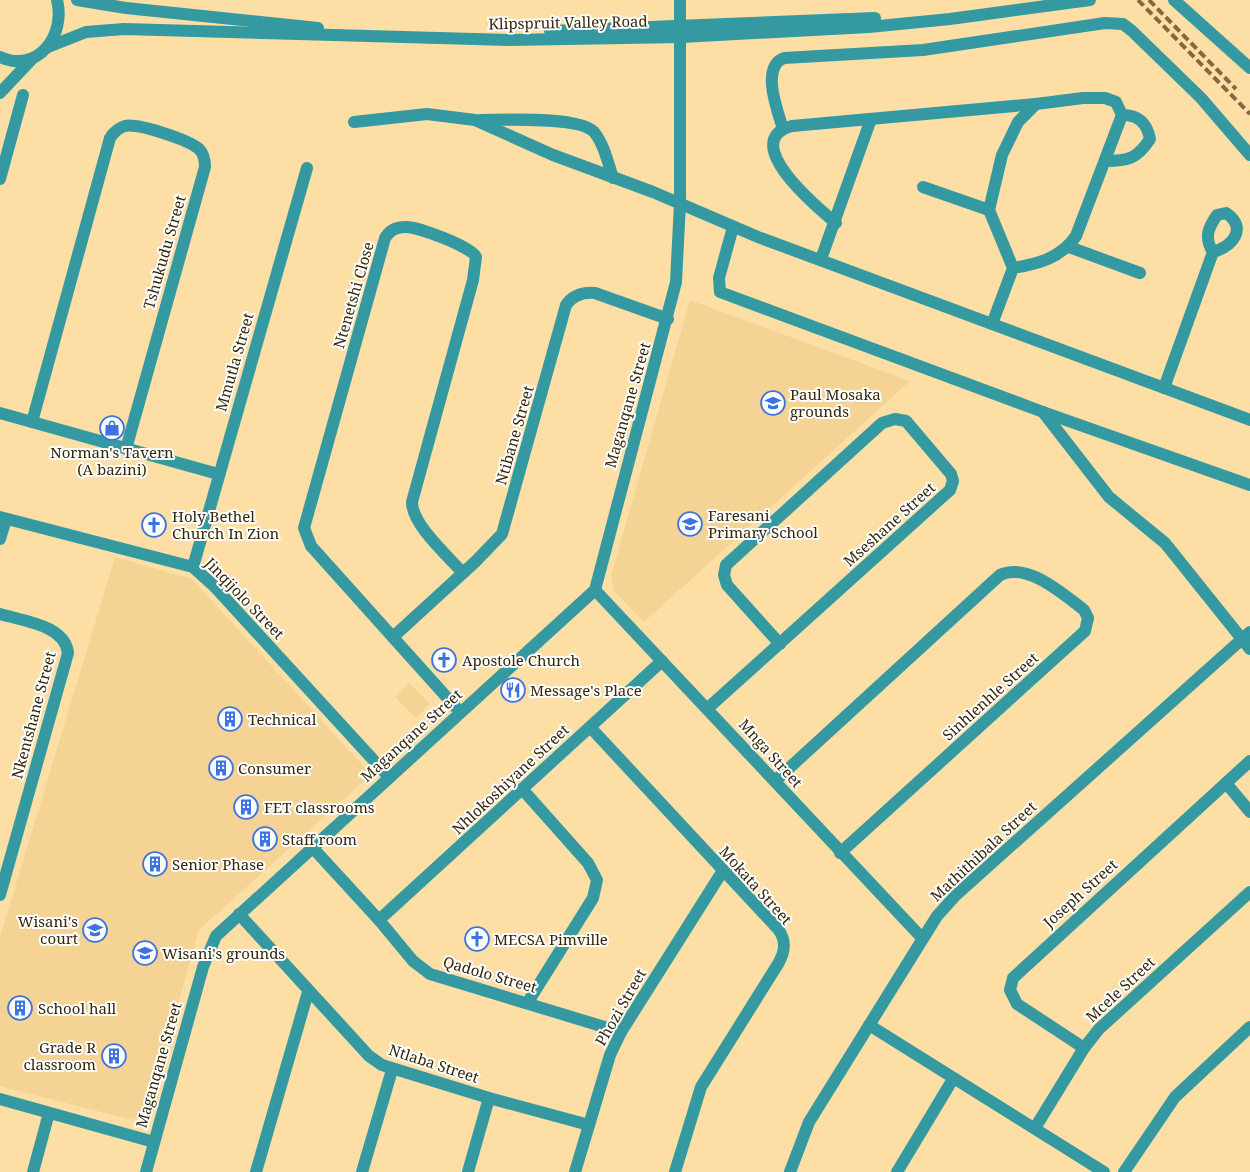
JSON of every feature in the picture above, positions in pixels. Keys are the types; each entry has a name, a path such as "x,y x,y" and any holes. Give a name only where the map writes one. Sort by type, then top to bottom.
{"street":[{"path":"0,93 34,57 48,47 60,24 57,0"},
{"name":"Klipspruit Valley Road","path":"77,0 126,8 320,28 480,32 681,32 930,15 1043,0"},
{"name":"Maganqane Street","path":"146,1172 203,966 216,936 595,590 668,319 676,282 680,203 680,0"},
{"name":"Klipspruit Valley Road","path":"48,47 86,32 124,29 509,40 681,32 869,27 950,19 1090,0"},
{"path":"1174,0 1250,68"},
{"path":"783,129 774,100 772,79 776,64 784,58 923,50 1105,23 1118,23 1132,31 1201,98 1250,155"},
{"path":"0,57 20,60 34,57"},
{"path":"0,179 23,95"},
{"path":"836,223 805,196 782,168 774,150 773,142 776,134 783,129 792,126 1083,98 1105,98 1116,102 1122,116 1076,236 1069,247 1054,257 1013,268"},
{"path":"992,324 1013,268 989,210 999,165 1009,138 1018,122 1036,104"},
{"path":"354,122 427,114 475,120 539,120 584,126 596,136 613,178"},
{"path":"1105,161 1129,159 1142,152 1150,139 1148,127 1137,117 1122,116"},
{"path":"822,259 871,119"},
{"path":"475,120 553,155 680,203 733,227 1250,420"},
{"name":"Tshukudu Street","path":"32,422 110,138 118,129 134,125 190,143 200,151 205,162 126,449"},
{"name":"Mmutla Street","path":"193,567 218,474 307,168"},
{"path":"923,187 989,210"},
{"name":"Ntenetshi Close","path":"460,712 311,546 304,528 385,238 390,231 400,227 416,228 469,249 476,257 473,280 412,502 413,511 420,525 463,573"},
{"path":"733,227 719,278 720,292 1250,486"},
{"path":"1069,247 1140,273"},
{"path":"1164,388 1213,252"},
{"name":"Ntibane Street","path":"393,637 490,548 504,528 566,305 570,300 584,293 595,293 668,319"},
{"path":"1044,412 1109,497 1165,543 1248,640"},
{"path":"0,413 218,474"},
{"name":"Mseshane Street","path":"708,708 780,644 950,490 953,480 951,474 906,421 895,419 882,423 726,566 724,575 727,585 780,644"},
{"path":"0,539 3,518"},
{"name":"Jinqijolo Street","path":"3,518 193,567 220,593 389,777"},
{"name":"Sinhlenhle Street","path":"775,781 1000,575 1016,571 1034,576 1084,610 1088,618 1086,629 840,853"},
{"name":"Mnga Street","path":"595,590 708,708 840,853 922,938"},
{"name":"Nkentshane Street","path":"0,614 54,630 64,640 68,653 0,895"},
{"name":"Mathithibala Street","path":"790,1172 798,1146 809,1122 937,916 956,895 1248,640"},
{"name":"Nhlokoshiyane Street","path":"379,920 662,661"},
{"name":"Mokata Street","path":"590,727 722,872 780,932 784,942 784,950 778,964 700,1087 675,1172"},
{"name":"Joseph Street","path":"1084,1048 1017,1004 1010,993 1012,981 1017,972 1250,761"},
{"path":"1226,783 1250,812"},
{"path":"523,790 588,863 597,880 593,898 528,1002"},
{"name":"Qadolo Street","path":"312,847 414,961 430,974 528,1002 621,1032"},
{"name":"Phozi Street","path":"575,1172 610,1055 621,1032 722,872"},
{"name":"Mcele Street","path":"1035,1128 1084,1048 1099,1029 1250,892"},
{"name":"Ntlaba Street","path":"239,914 308,992 369,1056 392,1070 589,1125"},
{"path":"256,1172 308,992"},
{"path":"868,1025 1104,1172"},
{"path":"1124,1172 1175,1097 1250,1027"},
{"path":"362,1172 392,1070"},
{"path":"902,1170 953,1079"},
{"path":"468,1172 489,1098"},
{"path":"0,1099 154,1142"},
{"path":"32,1172 49,1113"}],"shaded area":[{"path":"690,300 910,381 644,622 614,591 611,576"},
{"path":"115,557 192,579 366,769 364,781 199,930 147,1114 132,1120 0,1086 0,937"},
{"path":"409,683 430,704 416,718 395,697"}],"railway":[{"path":"1138,0 1250,114"},
{"path":"1149,0 1236,89"}],"place":[{"name":"Paul Mosaka grounds","path":"773,403"},
{"name":"Norman's Tavern (A bazini)","path":"112,428"},
{"name":"Faresani Primary School","path":"690,524"},
{"name":"Holy Bethel Church In Zion","path":"154,525"},
{"name":"Apostole Church","path":"444,660"},
{"name":"Message's Place","path":"513,690"},
{"name":"Technical","path":"230,719"},
{"name":"Consumer","path":"221,768"},
{"name":"FET classrooms","path":"246,807"},
{"name":"Staff room","path":"265,839"},
{"name":"Senior Phase","path":"155,864"},
{"name":"Wisani's court","path":"95,930"},
{"name":"MECSA Pimville","path":"477,939"},
{"name":"Wisani's grounds","path":"145,953"},
{"name":"School hall","path":"20,1008"},
{"name":"Grade R classroom","path":"114,1056"}]}
